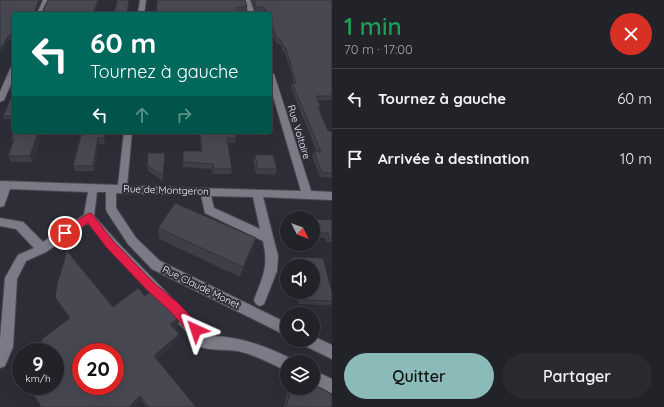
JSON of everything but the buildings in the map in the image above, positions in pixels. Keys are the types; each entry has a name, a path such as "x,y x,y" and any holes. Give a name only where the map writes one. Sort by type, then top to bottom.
{"street":[{"path":"41,12 46,0"},
{"path":"141,12 143,0"},
{"path":"247,0 251,12"},
{"path":"0,100 12,73"},
{"name":"Rue Voltaire","path":"272,81 307,196"},
{"name":"Rue Claude Monet","path":"128,134 117,188 111,209 132,241 156,265 280,327"},
{"path":"0,203 3,186"},
{"name":"Rue de Montgeron","path":"3,186 117,188 332,196"},
{"path":"93,188 89,217 110,244 152,288 174,307 206,342 222,342 255,348 280,360"},
{"path":"205,192 209,210 268,238"},
{"path":"257,194 272,256 271,271 260,300"},
{"path":"0,361 6,347 12,278 22,258 42,249 89,217"},
{"path":"0,222 19,224 42,249"},
{"path":"320,346 332,352"},
{"path":"320,381 332,387"}],"route":[{"path":"65,233 89,217 110,244 152,288 174,307 196,330"}]}
